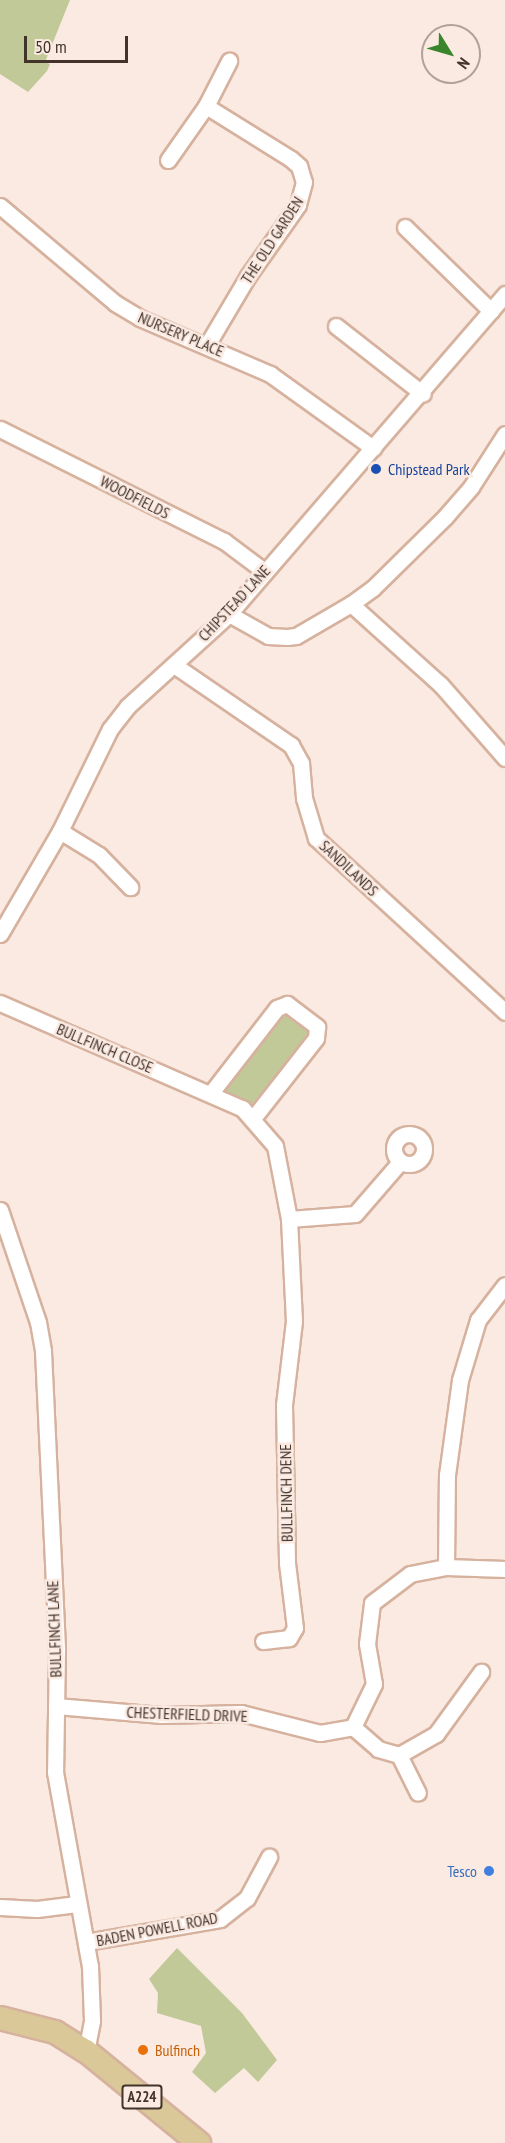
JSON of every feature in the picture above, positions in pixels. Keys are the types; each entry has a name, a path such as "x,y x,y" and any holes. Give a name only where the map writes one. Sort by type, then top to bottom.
{"main road":[{"name":"A224","path":"0,2018 55,2032 86,2051 191,2140"}],"street":[{"path":"168,160 206,106 229,61"},
{"name":"THE OLD GARDEN","path":"206,106 291,159 299,166 304,182 298,205 248,276 207,345"},
{"name":"NURSERY PLACE","path":"0,206 115,303 140,318 270,374 373,448"},
{"path":"405,227 491,311"},
{"name":"CHIPSTEAD LANE","path":"0,934 60,831 110,729 128,706 228,614 423,394 505,294"},
{"path":"336,326 423,394"},
{"name":"WOODFIELDS","path":"1,428 224,541 264,571"},
{"path":"228,614 268,636 287,637 296,636 351,604 373,588 445,517 471,487 505,434"},
{"path":"351,604 441,685 505,758"},
{"name":"SANDILANDS","path":"174,665 291,744 301,763 304,798 316,838 505,1012"},
{"path":"60,831 99,855 130,887"},
{"name":"BULLFINCH CLOSE","path":"0,1003 210,1093 254,1117 275,1146 289,1219 294,1321"},
{"path":"210,1093 277,1008 287,1004 317,1027 316,1038 254,1117"},
{"path":"289,1219 355,1214 400,1162"},
{"name":"BULLFINCH LANE","path":"0,1210 38,1322 43,1352 57,1650 55,1772 77,1904 87,1942 92,2021 86,2051"},
{"path":"446,1567 447,1475 460,1380 478,1320 505,1285"},
{"name":"BULLFINCH DENE","path":"263,1641 289,1638 295,1628 287,1563 284,1405 294,1321"},
{"path":"481,1672 436,1734 399,1755 378,1749 352,1727 374,1684 367,1644 372,1603 410,1574 446,1567 505,1569"},
{"name":"CHESTERFIELD DRIVE","path":"56,1706 162,1715 241,1713 320,1733 352,1727"},
{"path":"399,1755 418,1793"},
{"name":"BADEN POWELL ROAD","path":"87,1942 220,1920 247,1898 269,1857"},
{"path":"0,1907 37,1909 77,1904"}],"green space":[{"path":"0,0 70,0 45,62 50,64 47,71 28,92 0,74"},
{"path":"286,1011 311,1031 251,1106 224,1090"},
{"path":"177,1948 242,2013 277,2060 258,2082 244,2068 215,2093 192,2072 206,2053 201,2026 157,2013 158,1993 149,1979"}],"place":[{"name":"Chipstead Park","path":"376,469"},
{"name":"Tesco","path":"489,1871"},
{"name":"Bulfinch","path":"143,2050"}]}
